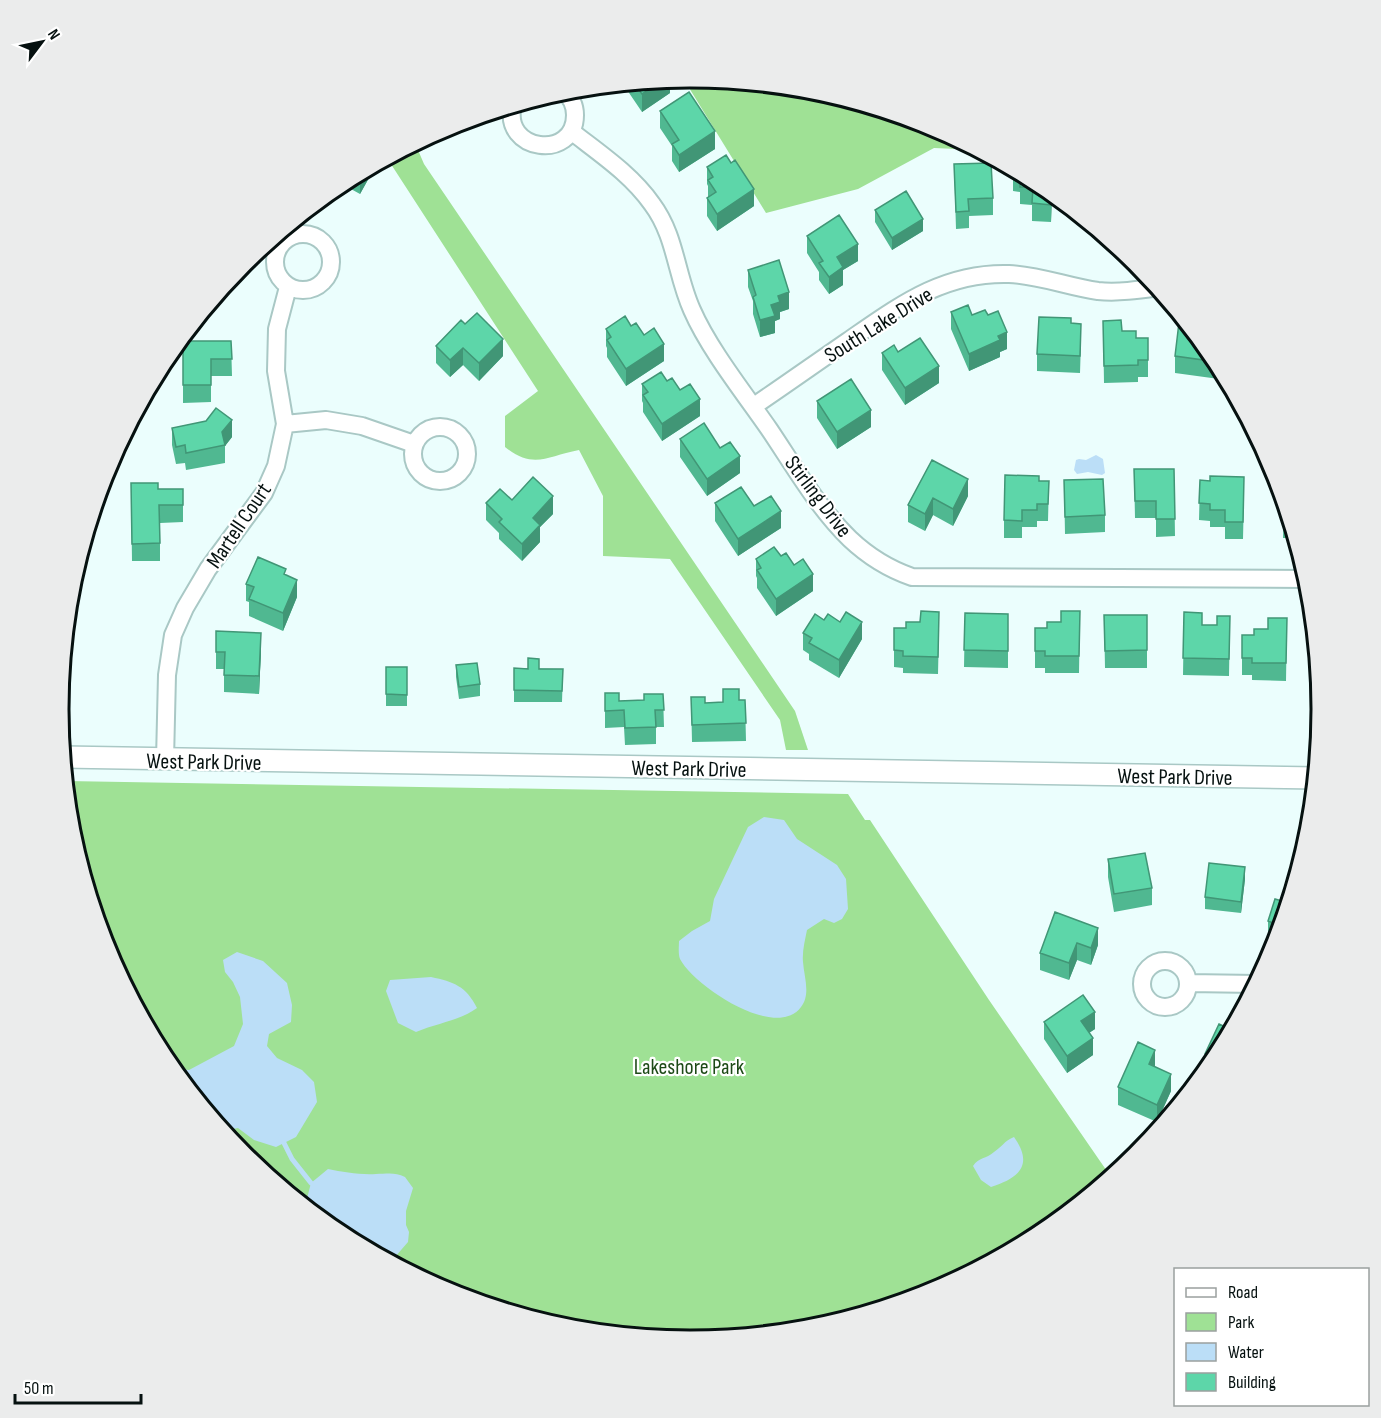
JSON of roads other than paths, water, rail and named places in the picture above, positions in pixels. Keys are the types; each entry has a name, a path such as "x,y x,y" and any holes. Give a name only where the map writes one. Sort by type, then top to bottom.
{"street":[{"path":"513,114 517,132 524,140 544,147 564,139 571,131 575,111 570,99"},
{"name":"Stirling Drive","path":"571,131 627,176 652,203 670,235 693,312 705,334 816,496 850,539 877,560 912,577 1298,579"},
{"name":"South Lake Drive","path":"754,406 890,312 954,280 984,274 1011,274 1101,291 1148,289"},
{"name":"Martell Court","path":"165,760 167,675 173,635 185,608 208,569 264,493 276,466 285,424 276,371 277,329 288,287"},
{"path":"285,424 326,420 353,425 414,444"},
{"name":"West Park Drive","path":"71,757 1308,778"},
{"path":"1188,983 1248,984"}],"water":[{"path":"1096,455 1103,459 1105,473 1102,475 1088,472 1077,474 1074,470 1076,460 1086,460"},
{"path":"764,817 784,820 797,839 837,865 846,879 848,909 842,919 834,923 824,919 807,930 803,954 806,997 801,1007 789,1016 774,1018 755,1014 718,995 688,970 680,959 679,952 679,941 710,921 714,899 748,827"},
{"path":"237,952 263,961 287,983 292,1005 291,1022 269,1034 267,1046 277,1058 302,1070 314,1082 317,1102 296,1137 276,1147 254,1140 238,1128 233,1129 185,1070 189,1070 234,1046 243,1024 240,997 225,972 223,960"},
{"path":"431,977 464,990 477,1008 455,1019 416,1032 398,1023 386,991 390,980"},
{"path":"1014,1137 1023,1155 1023,1163 1016,1175 991,1187 981,1180 973,1166"},
{"path":"328,1169 358,1174 398,1174 405,1177 413,1188 406,1211 408,1242 396,1256 345,1226 307,1198 311,1183"}],"waterway":[{"path":"281,1137 292,1159 311,1183"}],"park label":[{"name":"Lakeshore Park","path":"689,1066"}]}
